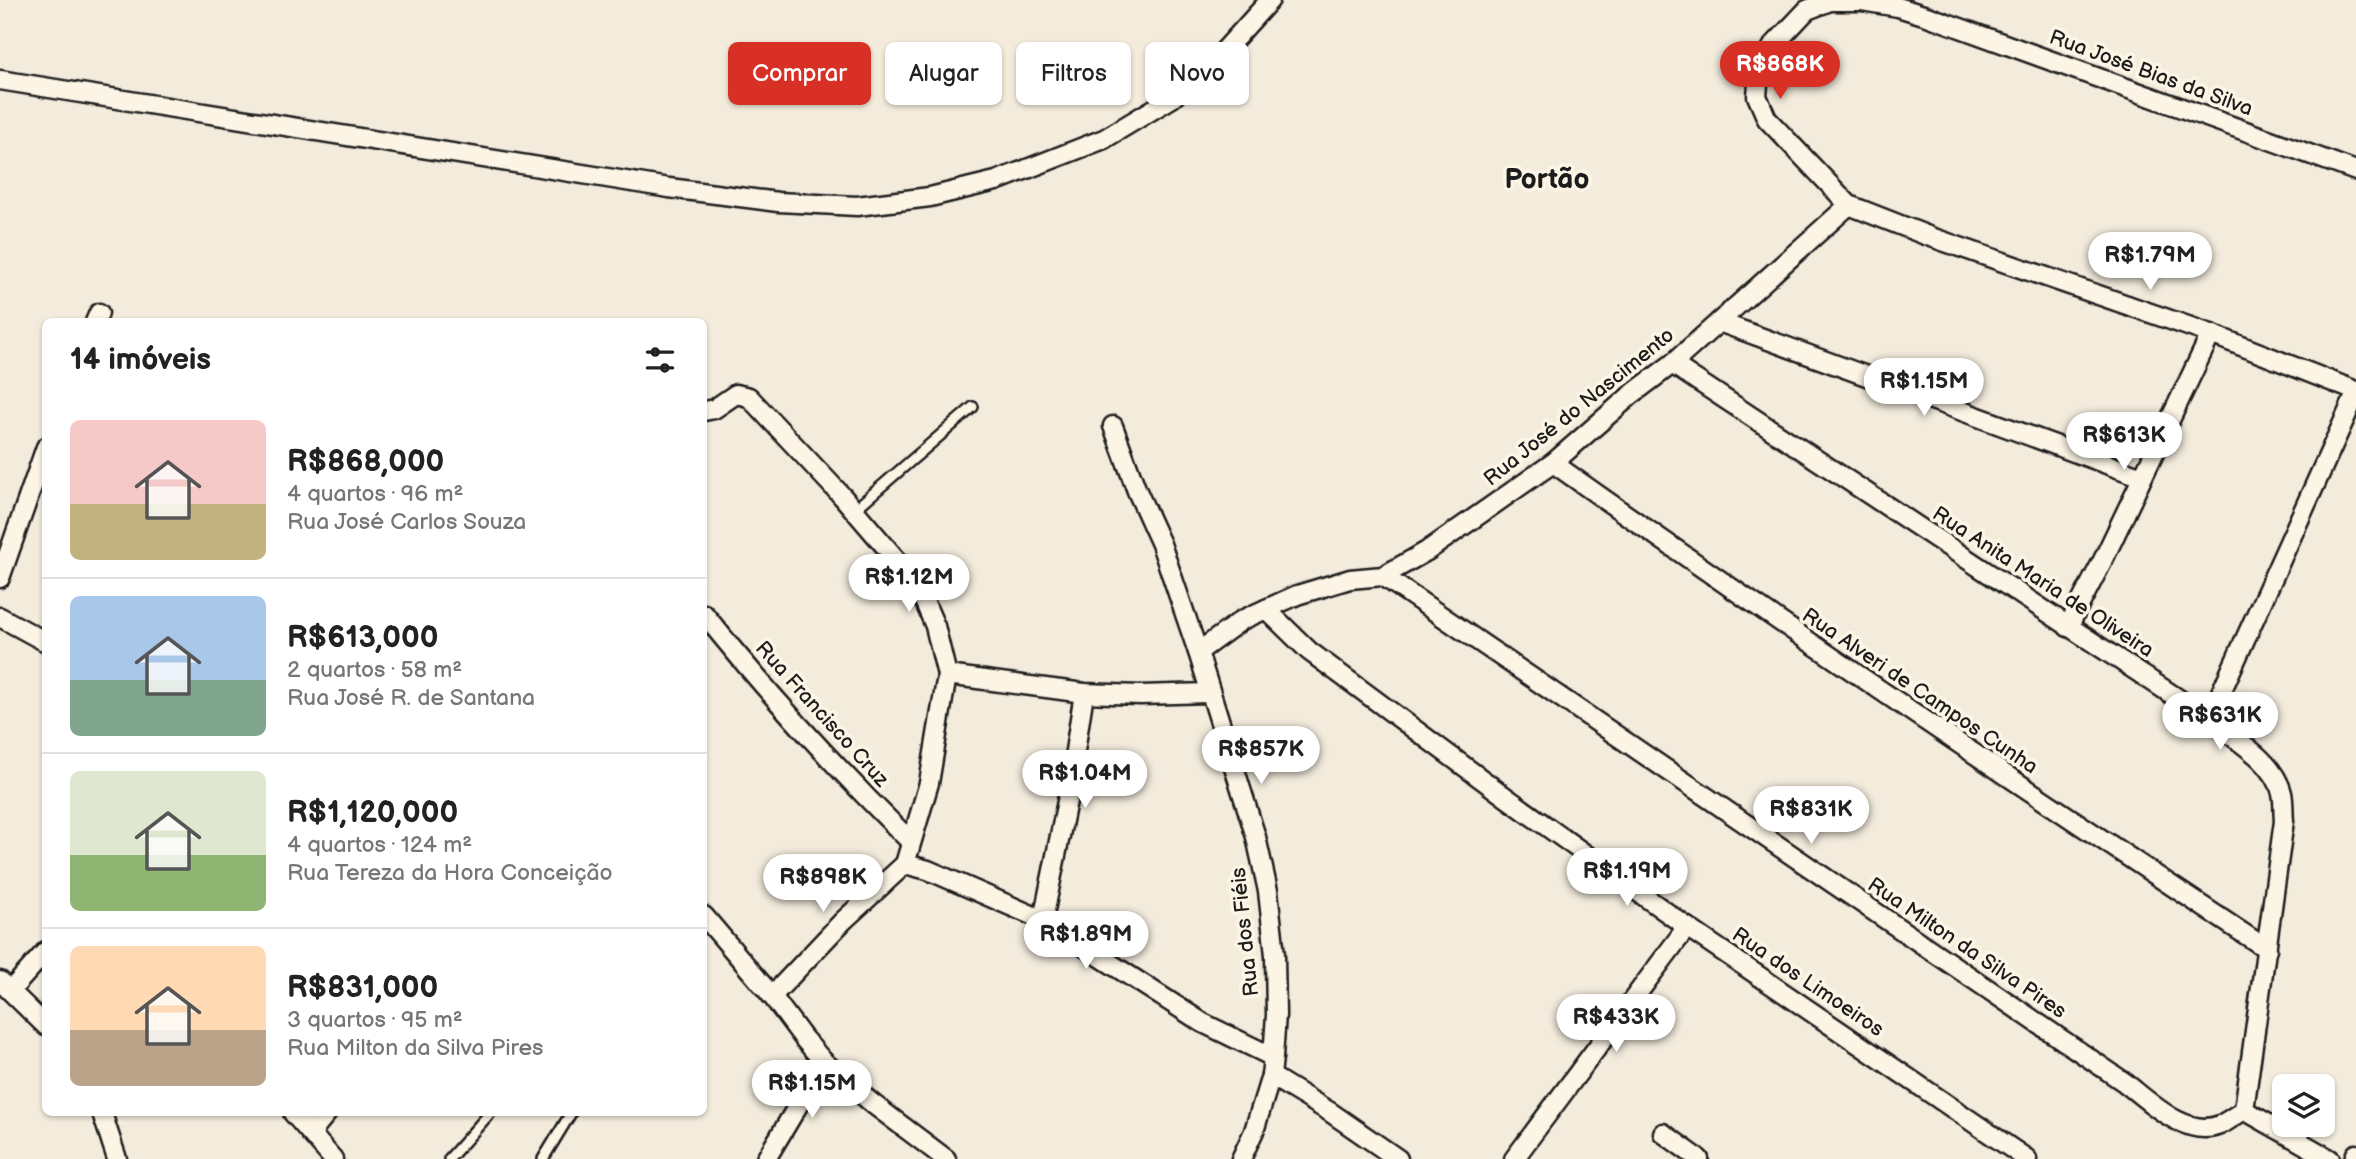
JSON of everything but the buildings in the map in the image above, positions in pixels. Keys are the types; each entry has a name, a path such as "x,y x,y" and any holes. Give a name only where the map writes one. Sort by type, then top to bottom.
{"street":[{"path":"0,80 669,188 778,201 857,206 930,197 996,181 1104,139 1172,98 1223,52 1270,0"},
{"name":"Rua José Bias da Silva","path":"1849,205 1767,119 1757,96 1759,71 1773,46 1807,10 1830,1 1862,1 1898,7 1930,17 2356,171"},
{"path":"1849,205 1928,236 2211,334 2356,392 2209,719"},
{"name":"Rua José do Nascimento","path":"1198,652 1242,620 1266,608 1297,595 1350,579 1383,576 1427,551 1553,463 1672,363 1849,205"},
{"path":"1718,322 2143,477"},
{"path":"2068,627 2104,560 2211,334"},
{"name":"Rua Anita Maria de Oliveira","path":"1672,363 2209,719 2255,755 2274,774 2282,794 2284,821 2244,1111"},
{"path":"707,410 714,409 736,394 743,394 760,408 854,510 902,566 922,596 935,626 947,676 929,783 905,864 843,921 772,996"},
{"name":"Rua dos Fiéis","path":"1113,426 1136,491 1161,544 1198,652 1256,837 1268,891 1275,955 1276,1015 1273,1057 1271,1076 1254,1130 1241,1159"},
{"path":"0,578 42,458"},
{"name":"Rua Alveri de Campos Cunha","path":"1553,463 1789,629 2267,949"},
{"name":"Rua Milton da Silva Pires","path":"1383,576 2124,1082 2171,1117 2196,1127 2209,1128 2221,1125 2244,1111"},
{"name":"Rua dos Limoeiros","path":"1266,608 1308,651 1345,680 1687,927 2027,1159"},
{"path":"0,617 42,640"},
{"name":"Rua Francisco Cruz","path":"707,618 797,724 910,841"},
{"path":"947,676 1084,693 1209,693"},
{"path":"1043,920 1063,822 1084,693"},
{"path":"905,864 929,870 1043,920 1203,1023 1273,1057"},
{"path":"707,920 824,1062 873,1104 946,1159"},
{"path":"1514,1159 1687,927"},
{"path":"42,954 5,985 42,1022"},
{"path":"766,1159 824,1062"},
{"path":"1271,1076 1330,1112 1398,1159"},
{"path":"2244,1111 2330,1159"},
{"path":"103,1116 117,1159"},
{"path":"296,1116 333,1159"},
{"path":"311,1132 324,1116"},
{"path":"1663,1133 1699,1159"},
{"path":"2354,1159 2356,1154"}],"lane":[{"path":"854,510 973,407"},
{"path":"449,1159 487,1116"},
{"path":"543,1159 569,1116"}],"district":[{"name":"Portão","path":"1547,179"}]}
